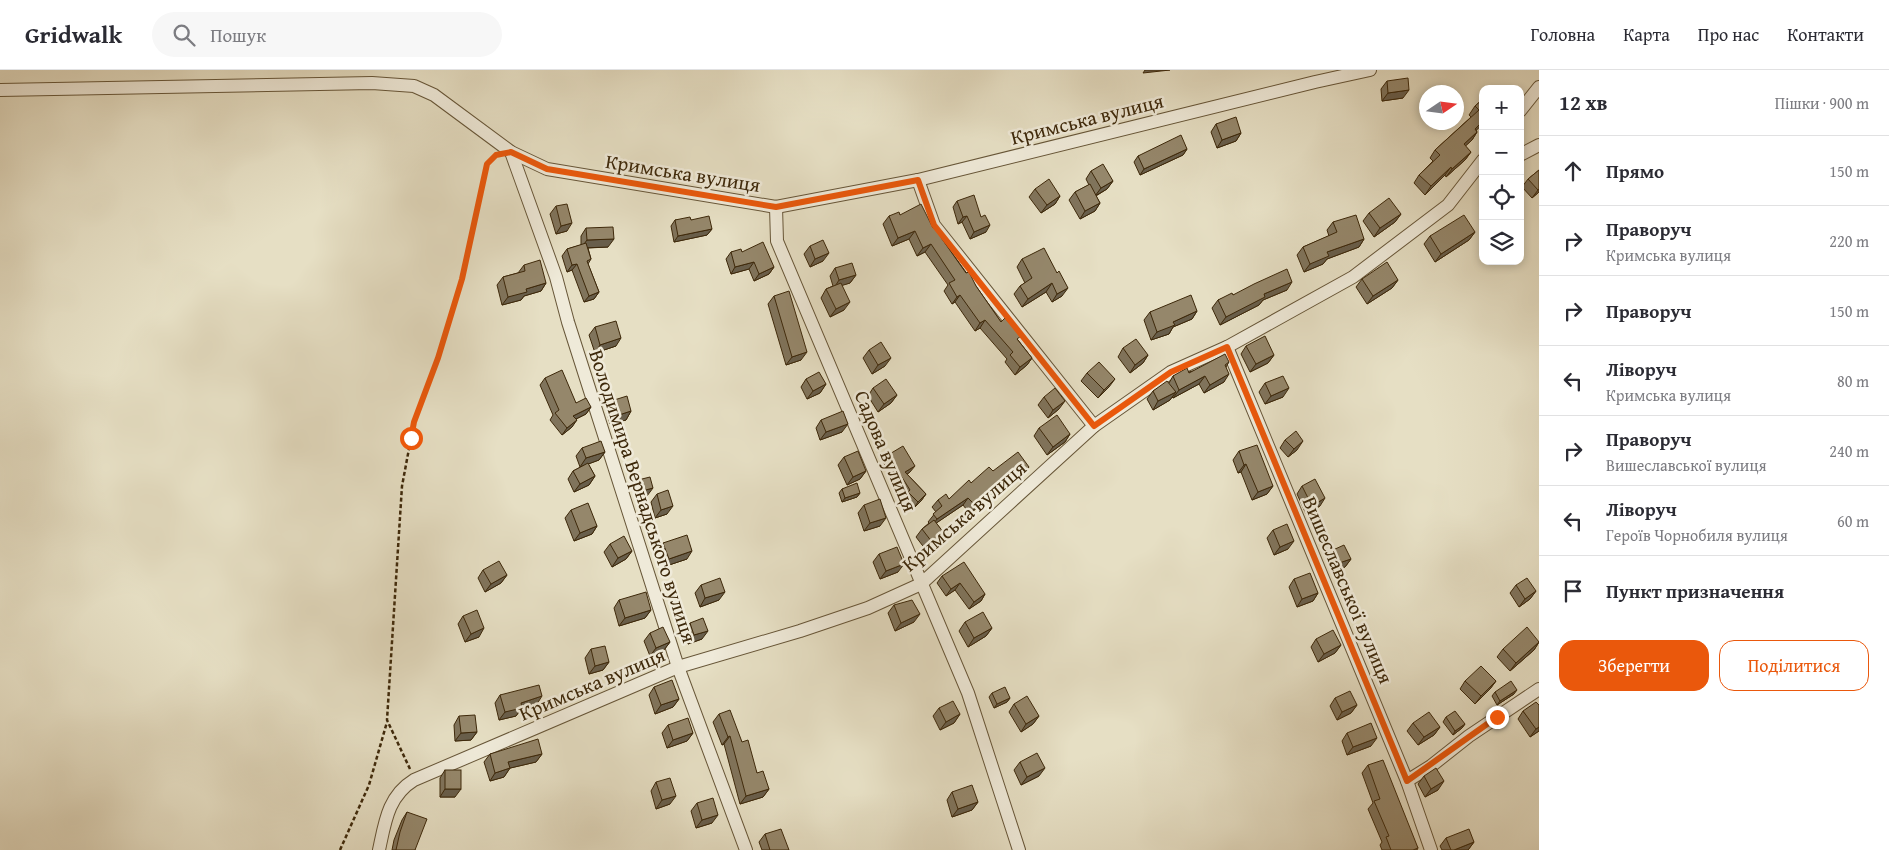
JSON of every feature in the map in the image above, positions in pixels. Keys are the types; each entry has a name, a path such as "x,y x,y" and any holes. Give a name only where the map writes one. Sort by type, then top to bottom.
{"street":[{"name":"Кримська вулиця","path":"0,90 372,83 414,86 452,106 511,152 547,169 776,207 918,180 1314,76 1370,70"},
{"path":"1524,106 1539,87"},
{"path":"1524,153 1539,145"},
{"name":"Володимира Вернадського вулиця","path":"511,152 556,277 568,322 678,667 746,850"},
{"name":"Кримська вулиця","path":"409,783 678,667 800,631 868,608 921,584 1094,426 1171,372 1227,347 1353,277 1448,205 1479,165"},
{"path":"1464,185 1479,177"},
{"path":"918,180 934,225 1094,426"},
{"name":"Садова вулиця","path":"776,207 777,241 968,693 1019,850"},
{"name":"Вишеславської вулиця","path":"1227,347 1407,781 1430,850"},
{"path":"1407,781 1539,689"},
{"path":"379,850 388,811 409,783"}],"path":[{"path":"340,850 369,785 387,720 402,486 414,422 438,358 462,279 487,164 496,155 511,152"},
{"path":"387,720 409,783"}],"building":[{"path":"1408,78 1409,90 1388,93 1387,81"},
{"path":"1479,110 1479,125 1475,129 1477,132 1464,144 1471,152 1452,169 1451,167 1431,186 1419,175 1440,155 1435,150 1457,130 1464,130 1464,124"},
{"path":"1236,117 1241,133 1222,140 1216,124"},
{"path":"1181,135 1187,149 1144,169 1138,156"},
{"path":"1103,164 1113,181 1101,188 1091,171"},
{"path":"1539,170 1539,189 1538,190 1528,179"},
{"path":"1049,179 1060,196 1047,205 1035,189"},
{"path":"1090,184 1100,203 1085,211 1075,192"},
{"path":"974,195 981,217 985,215 990,225 974,232 967,216 963,217 957,201"},
{"path":"1389,198 1401,214 1380,228 1369,213"},
{"path":"567,204 572,223 561,226 556,206"},
{"path":"921,204 933,228 937,227 942,239 966,273 969,272 976,286 1001,322 1005,318 1021,336 1017,339 1032,358 1020,367 1010,355 1013,352 985,320 980,323 960,295 957,297 949,283 955,280 931,244 923,248 915,231 898,238 889,216 899,212 900,215"},
{"path":"1356,215 1364,239 1327,252 1329,256 1310,264 1303,247 1337,232 1333,222"},
{"path":"1464,215 1475,232 1441,254 1430,236"},
{"path":"709,216 712,229 678,236 675,220 690,217 691,220"},
{"path":"613,227 614,239 587,240 586,228"},
{"path":"823,240 829,253 815,259 810,246"},
{"path":"763,242 774,267 759,274 754,262 735,267 731,252 741,249 742,252"},
{"path":"586,243 591,259 587,261 599,292 589,296 577,264 572,265 567,249"},
{"path":"1044,248 1057,273 1059,271 1068,288 1057,294 1052,283 1028,299 1020,286 1032,278 1022,259"},
{"path":"540,260 546,283 526,289 527,292 508,297 503,277 525,271 524,265"},
{"path":"1387,262 1398,280 1373,296 1362,279"},
{"path":"852,263 856,275 839,280 835,268"},
{"path":"1287,269 1292,282 1264,294 1265,297 1226,317 1218,300 1232,293 1233,295"},
{"path":"841,283 850,302 836,309 826,289"},
{"path":"789,291 807,352 792,357 774,296"},
{"path":"1191,295 1197,311 1173,322 1175,325 1157,332 1150,312"},
{"path":"616,321 621,338 600,345 595,327"},
{"path":"1265,336 1274,355 1256,364 1246,346"},
{"path":"1136,339 1148,355 1135,365 1123,348"},
{"path":"881,342 891,358 878,365 869,350"},
{"path":"1225,354 1229,362 1225,365 1229,374 1210,385 1205,376 1179,390 1173,376 1187,368 1189,373"},
{"path":"1099,362 1115,379 1104,390 1087,373"},
{"path":"562,370 576,403 586,398 591,407 573,416 577,420 567,428 555,413 559,410 545,378"},
{"path":"819,372 826,384 813,391 806,379"},
{"path":"1283,376 1289,388 1271,396 1265,383"},
{"path":"886,379 897,395 884,404 873,388"},
{"path":"1167,381 1176,392 1158,401 1153,391"},
{"path":"1055,388 1065,401 1053,410 1044,397"},
{"path":"627,396 631,411 616,416 611,401"},
{"path":"843,411 848,424 826,432 821,420"},
{"path":"1057,415 1070,434 1053,447 1039,428"},
{"path":"1296,431 1303,441 1294,449 1285,440"},
{"path":"601,441 605,452 586,458 582,448"},
{"path":"1257,445 1273,486 1258,492 1239,451"},
{"path":"903,446 915,466 905,472 926,494 918,502 908,492 910,490 888,455"},
{"path":"858,451 866,471 853,477 844,457"},
{"path":"1018,452 1029,467 1013,479 1010,474 976,506 968,498 937,519 933,514 942,506 938,500 946,494 949,499 969,480 971,483 989,467 993,471"},
{"path":"588,463 595,476 580,484 573,471"},
{"path":"650,477 653,488 642,491 638,480"},
{"path":"1315,479 1325,498 1312,506 1302,486"},
{"path":"857,483 860,493 845,498 842,489"},
{"path":"668,490 673,506 661,510 657,494"},
{"path":"880,499 886,518 870,523 864,505"},
{"path":"588,503 597,526 580,533 571,510"},
{"path":"934,520 947,537 935,546 922,529"},
{"path":"1287,524 1294,541 1280,547 1273,530"},
{"path":"687,535 692,551 669,559 663,543"},
{"path":"624,536 632,551 618,558 610,544"},
{"path":"1344,545 1351,559 1339,563 1333,550"},
{"path":"897,547 904,564 886,571 879,554"},
{"path":"499,561 507,575 491,584 483,570"},
{"path":"964,562 985,594 974,602 960,583 951,589 942,576"},
{"path":"1310,573 1318,593 1302,599 1294,579"},
{"path":"720,578 725,592 705,598 701,585"},
{"path":"1527,578 1536,591 1525,599 1516,585"},
{"path":"646,592 651,610 625,618 619,600"},
{"path":"912,600 920,614 901,623 894,605"},
{"path":"477,610 484,628 471,634 463,616"},
{"path":"983,612 992,628 974,638 965,622"},
{"path":"703,618 708,631 694,635 690,623"},
{"path":"663,627 670,642 656,648 650,633"},
{"path":"1527,627 1539,642 1516,663 1503,649"},
{"path":"1333,630 1341,645 1324,654 1316,639"},
{"path":"605,646 609,662 595,666 591,649"},
{"path":"1481,666 1496,681 1481,696 1465,681"},
{"path":"672,680 679,699 661,705 654,687"},
{"path":"1511,681 1517,690 1500,701 1495,692"},
{"path":"539,685 542,696 521,703 522,708 505,712 500,695"},
{"path":"1005,687 1010,698 997,704 992,693"},
{"path":"1350,691 1357,705 1342,712 1335,698"},
{"path":"1027,696 1039,716 1026,724 1014,704"},
{"path":"953,701 960,714 946,722 939,708"},
{"path":"1536,702 1539,705 1539,727 1536,729 1523,711"},
{"path":"730,710 742,742 748,740 757,773 763,771 769,789 746,796 730,736 728,737 719,714"},
{"path":"1455,711 1465,724 1455,731 1446,717"},
{"path":"1429,712 1440,727 1424,737 1413,723"},
{"path":"475,715 477,732 461,733 459,716"},
{"path":"688,718 693,733 673,740 668,725"},
{"path":"1371,723 1377,738 1353,747 1347,733"},
{"path":"538,739 542,754 508,762 510,768 495,773 490,754"},
{"path":"1037,753 1045,768 1027,777 1020,762"},
{"path":"1383,760 1418,848 1413,850 1391,850 1386,837 1389,836 1374,801 1380,799 1368,765"},
{"path":"1436,768 1444,781 1431,789 1424,776"},
{"path":"445,770 461,770 461,789 445,789"},
{"path":"670,778 676,796 662,800 656,782"},
{"path":"972,785 978,802 958,809 952,792"},
{"path":"713,798 718,815 702,820 697,803"},
{"path":"407,812 427,819 415,850 396,850 400,832"},
{"path":"781,829 789,850 770,850 765,834"},
{"path":"1469,829 1474,842 1451,850 1446,838"}],"route":[{"path":"411,438 414,422 438,358 462,279 487,164 496,155 511,152 547,169 776,207 918,180 934,225 1094,426 1171,372 1227,347 1407,781 1431,766 1497,717"}]}
